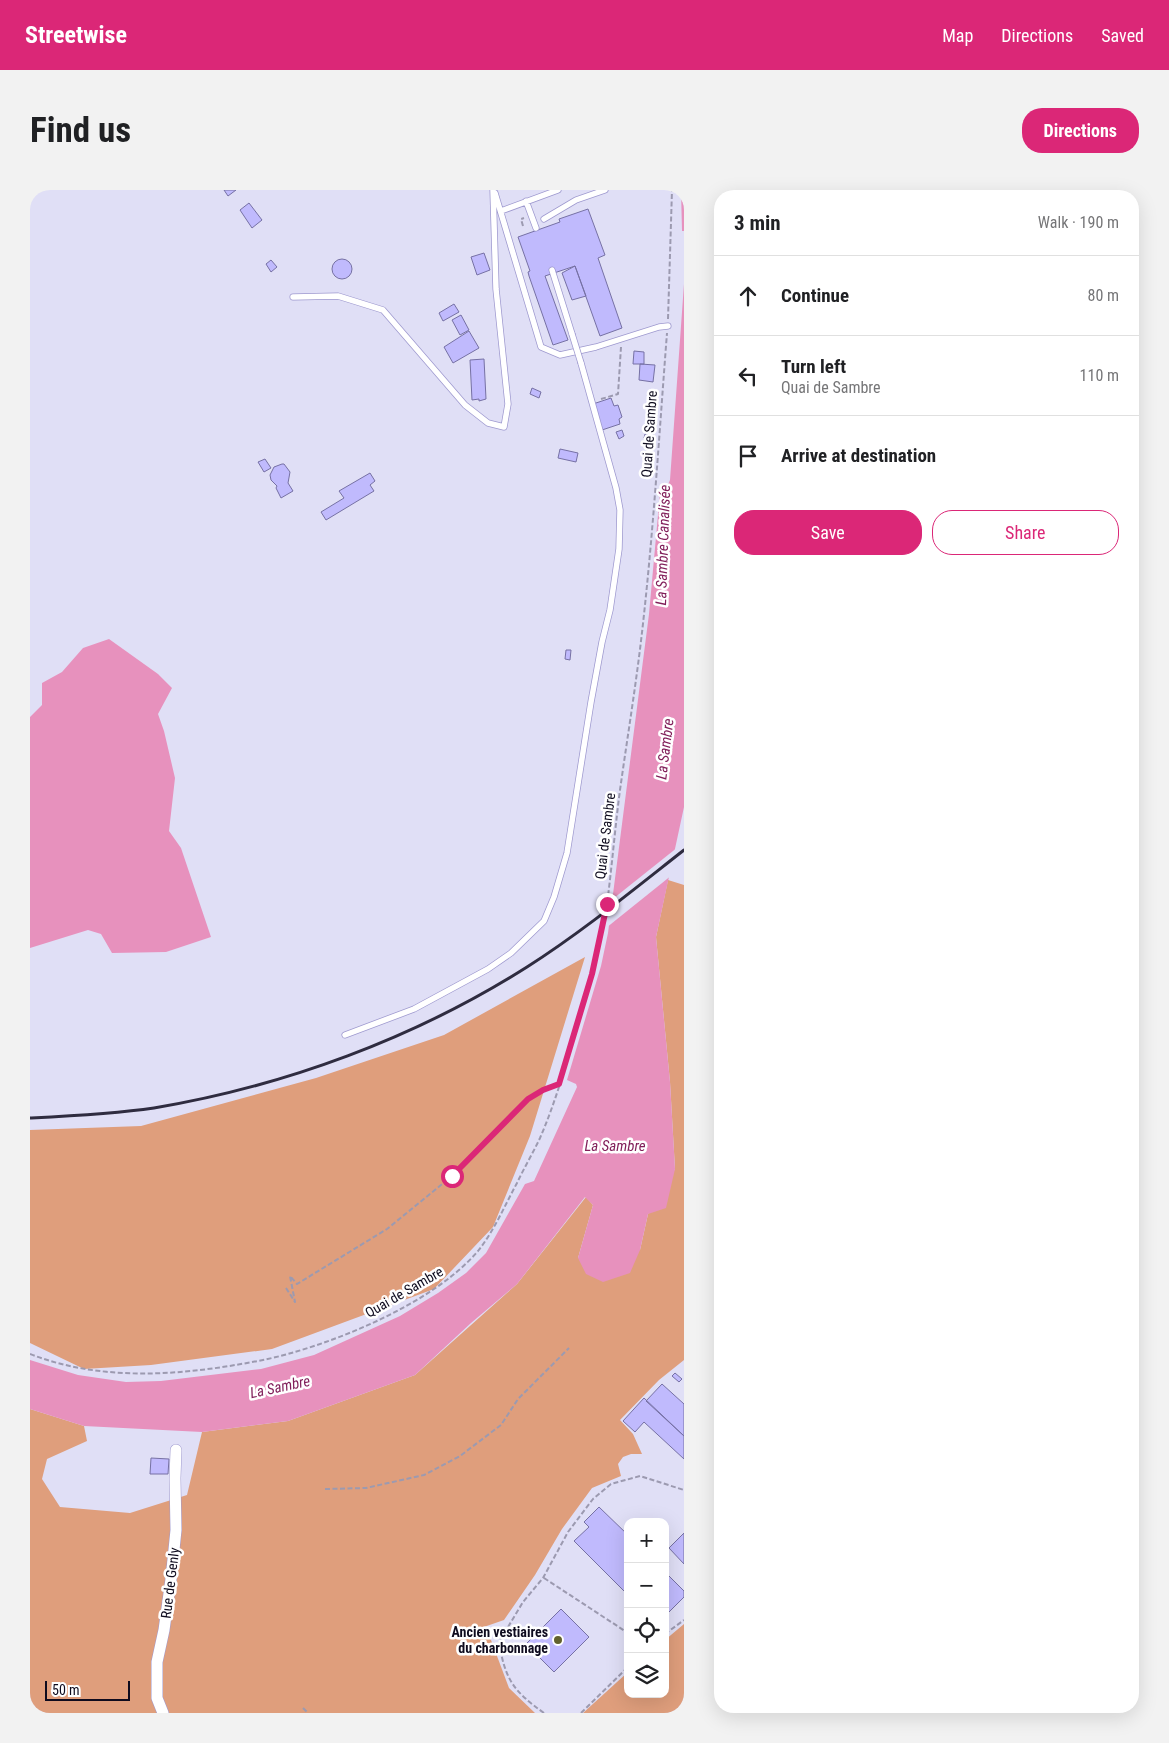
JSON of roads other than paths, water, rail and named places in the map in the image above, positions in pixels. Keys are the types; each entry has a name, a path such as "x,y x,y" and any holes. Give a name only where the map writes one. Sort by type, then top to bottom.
{"street":[{"name":"Rue de Genly","path":"163,1713 157,1698 156,1662 164,1630 172,1579 176,1530 176,1450"}],"lane":[{"path":"494,190 541,347 560,355 622,339 658,327 668,326"},
{"path":"293,297 338,296 383,310 465,405 488,424 504,427 508,404 496,289 494,190"},
{"path":"501,210 526,201 540,193 558,190"},
{"path":"544,219 576,200 605,190"},
{"path":"526,201 536,228"},
{"path":"345,1035 414,1009 488,969 511,954 544,921 554,897 567,853 591,702 610,610 618,549 620,510 616,488 581,363 552,270"}],"water":[{"path":"681,190 684,190 684,231 682,231"},
{"name":"La Sambre","path":"684,284 684,807 656,937 670,1082 675,1169 666,1208 648,1214 640,1250 630,1273 603,1282 586,1274 578,1258 593,1205 585,1197 517,1284 471,1323 415,1375 288,1421 202,1432 84,1426 30,1409 30,1360 78,1375 126,1382 161,1381 261,1369 314,1355 400,1316 466,1273 486,1253 525,1184 534,1181 577,1087 576,1084 567,1080 601,966 608,933 649,614 660,493 667,487 670,480"},
{"path":"109,639 158,674 172,688 158,714 175,778 169,831 181,848 211,937 166,952 112,953 101,934 88,930 30,948 30,717 42,705 42,683 62,672 83,648"}],"railway":[{"path":"30,1118 123,1112 203,1099 252,1087 348,1056 440,1016 484,993 527,967 587,925 684,850"}],"place":[{"name":"Ancien vestiaires du charbonnage","path":"558,1640"}],"water label":[{"name":"La Sambre Canalisée","path":"663,545"}]}
